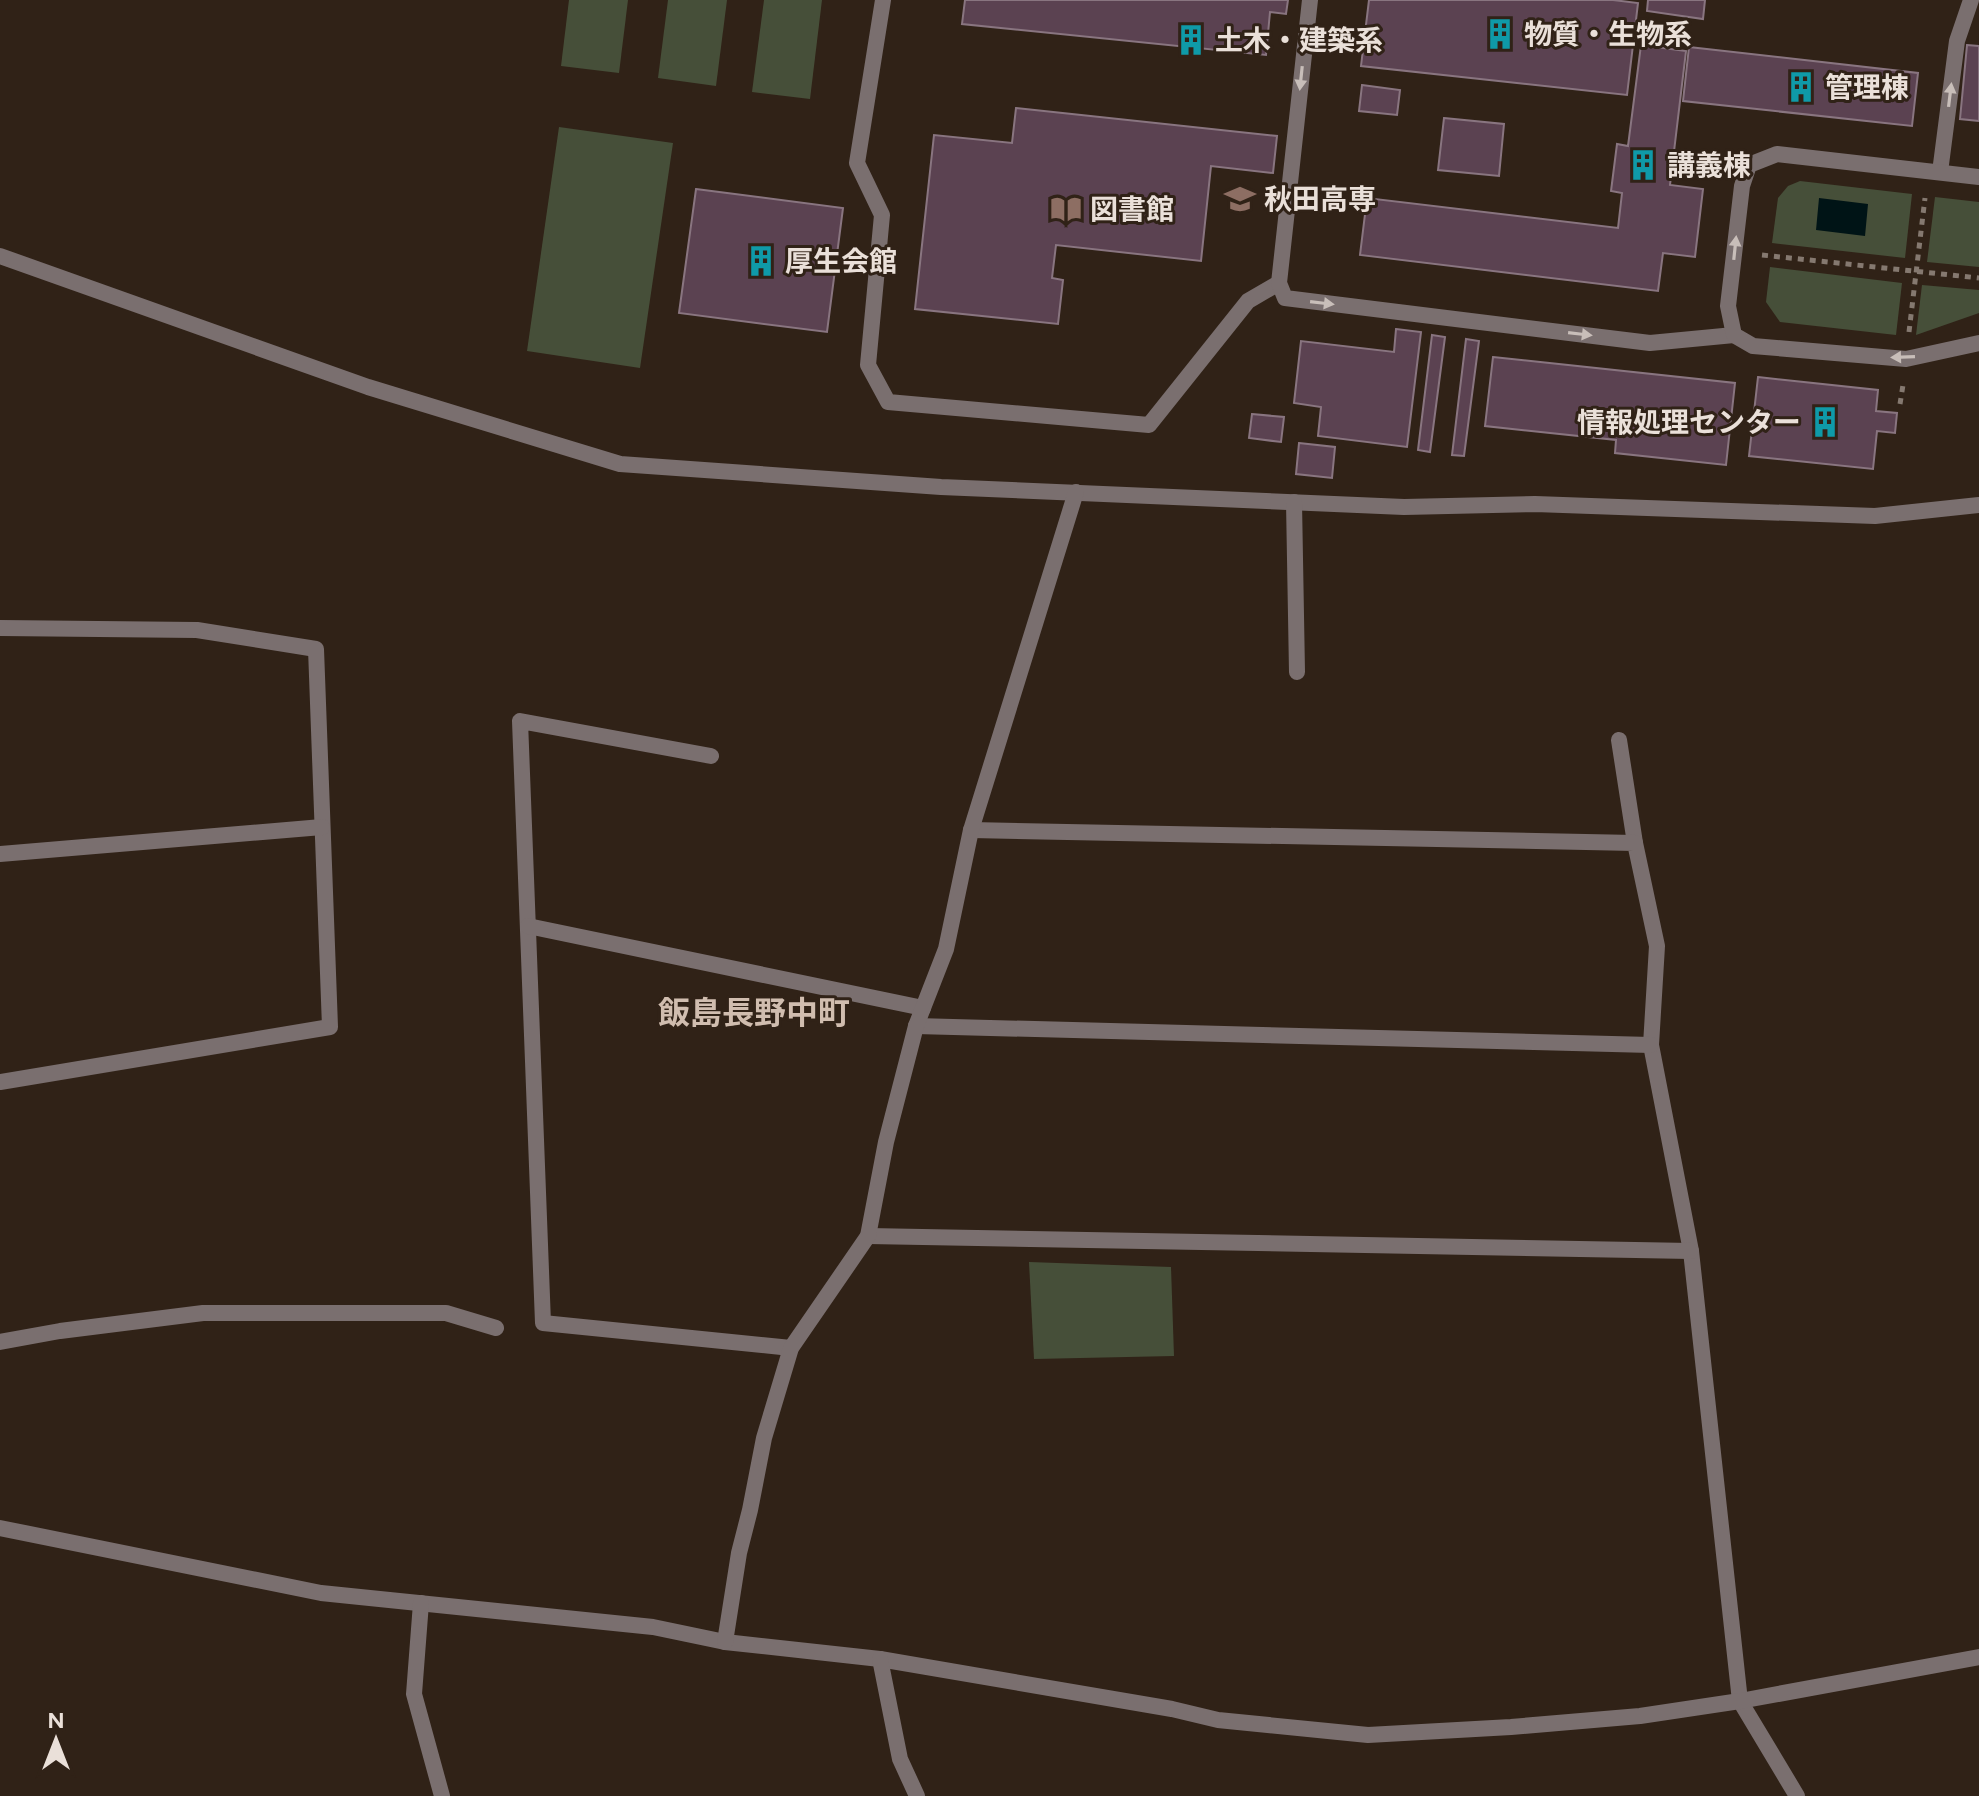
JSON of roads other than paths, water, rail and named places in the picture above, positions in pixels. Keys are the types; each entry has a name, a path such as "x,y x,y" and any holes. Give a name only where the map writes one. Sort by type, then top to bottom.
{"street":[{"path":"883,0 857,163 882,215 868,365 888,402 1149,425 1248,301 1279,283"},
{"path":"1310,0 1279,283 1285,298 1650,343 1734,335 1753,346 1906,359 1979,343"},
{"path":"1934,172 1957,41 1971,0"},
{"path":"1734,335 1728,306 1742,186 1749,165 1777,154 1979,177"},
{"path":"0,256 368,387 620,464 941,487 1404,507 1535,504 1875,516 1979,505"},
{"path":"725,1642 739,1553 764,1438 791,1348 868,1236 886,1142 916,1026 946,949 971,830 1076,492"},
{"path":"1294,502 1297,672"},
{"path":"0,628 197,630 316,649 330,1027 0,1082"},
{"path":"711,756 520,721 543,1323 791,1348"},
{"path":"1619,740 1635,843 1657,946 1651,1045 1691,1251 1740,1701 1797,1796"},
{"path":"0,854 322,827"},
{"path":"971,830 1635,843"},
{"path":"528,926 923,1008"},
{"path":"916,1026 1651,1045"},
{"path":"868,1236 1691,1251"},
{"path":"0,1342 60,1331 203,1313 446,1313 496,1328"},
{"path":"0,1528 321,1593 653,1627 725,1642 880,1659 1172,1709 1218,1720 1368,1735 1640,1716 1979,1657"},
{"path":"421,1603 414,1694 442,1796"},
{"path":"880,1659 900,1759 917,1796"}],"place":[{"name":"物質・生物系","path":"1500,34"},
{"name":"土木・建築系","path":"1191,40"},
{"name":"管理棟","path":"1801,87"},
{"name":"講義棟","path":"1643,165"},
{"name":"秋田高専","path":"1240,199"},
{"name":"図書館","path":"1066,209"},
{"name":"厚生会館","path":"761,261"},
{"name":"情報処理センター","path":"1825,422"}],"district":[{"name":"飯島長野中町","path":"754,1013"}]}
